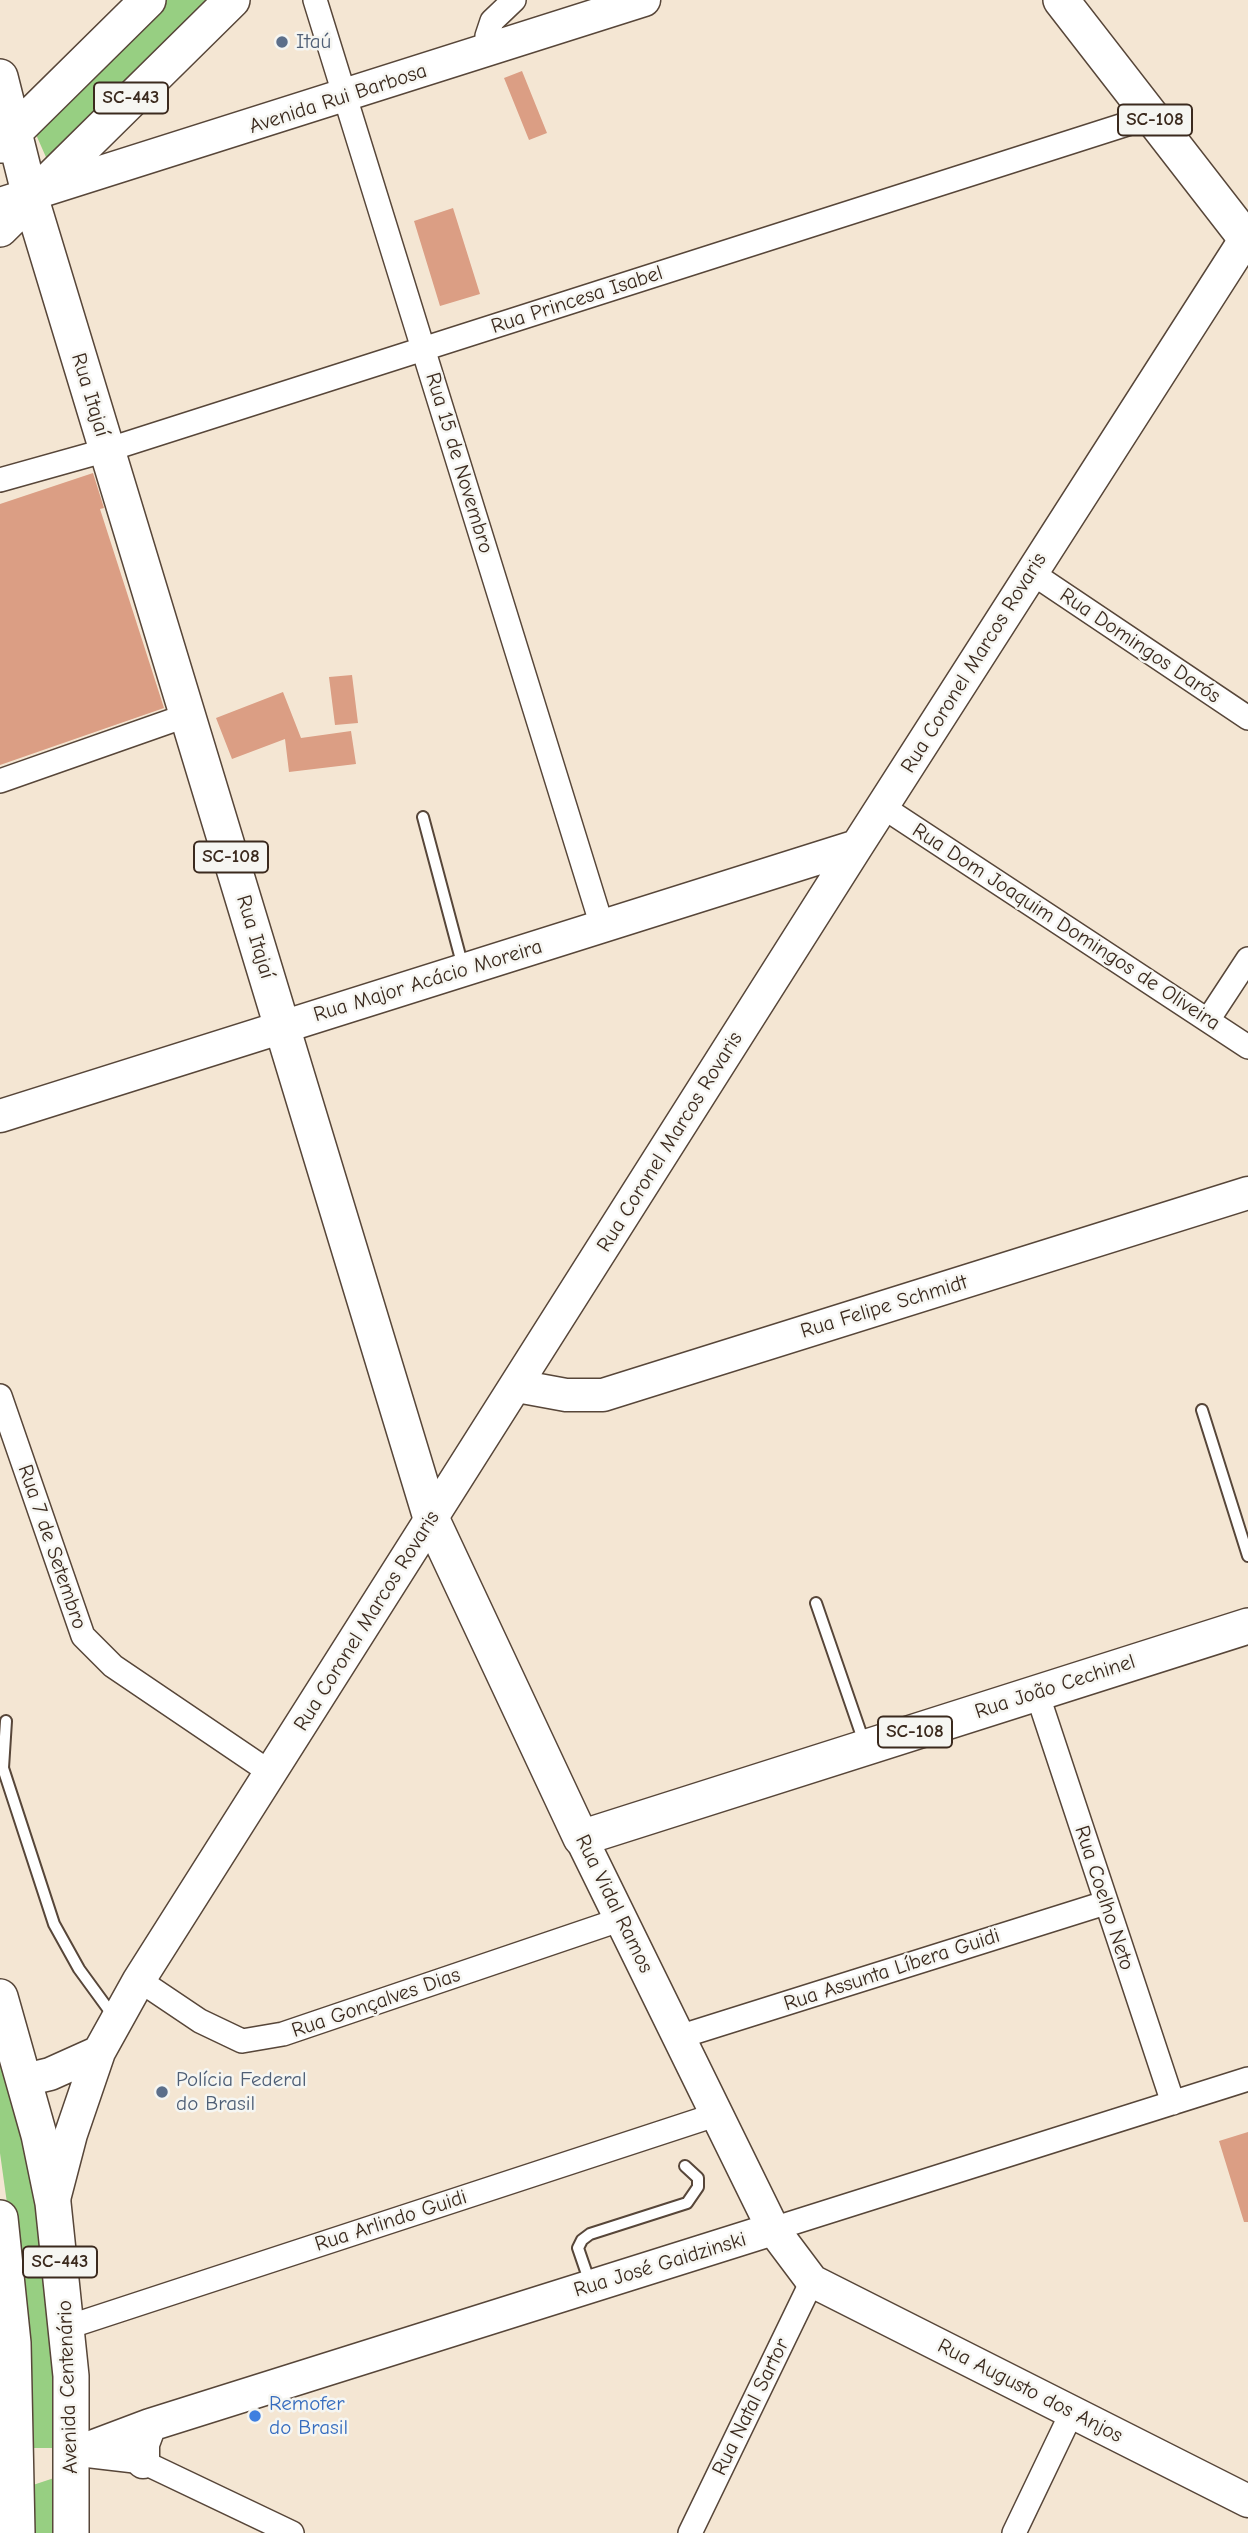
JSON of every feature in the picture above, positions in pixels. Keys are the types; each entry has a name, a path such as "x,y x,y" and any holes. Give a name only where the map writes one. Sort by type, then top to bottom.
{"main road":[{"path":"8,138 148,0"},
{"name":"SC-443","path":"0,229 15,200 232,0"},
{"name":"SC-108","path":"1061,0 1247,238"},
{"name":"Rua Itajaí","path":"0,77 15,200 107,450 431,1518"},
{"name":"Rua Vidal Ramos","path":"431,1518 581,1838"},
{"name":"Rua João Cechinel","path":"581,1838 1248,1626"},
{"name":"Avenida Centenário","path":"0,1997 24,2080 53,2203 68,2327 73,2454 71,2533"},
{"path":"0,2218 18,2471 17,2533"},
{"path":"18,2471 73,2454"}],"street":[{"name":"Rua 15 de Novembro","path":"315,0 602,926"},
{"path":"491,49 487,36 492,21 514,0"},
{"name":"Avenida Rui Barbosa","path":"15,200 645,0"},
{"name":"Rua Princesa Isabel","path":"0,480 107,450 1152,116"},
{"name":"Rua Coronel Marcos Rovaris","path":"53,2203 71,2134 99,2052 139,1980 857,846 1247,238"},
{"name":"Rua Domingos Darós","path":"1032,573 1248,718"},
{"path":"0,781 188,715"},
{"name":"Rua Dom Joaquim Domingos de Oliveira","path":"883,807 1248,1047"},
{"name":"Rua Major Acácio Moreira","path":"0,1116 857,846"},
{"path":"1208,1020 1248,959"},
{"name":"Rua Felipe Schmidt","path":"517,1386 566,1395 603,1395 1248,1193"},
{"name":"Rua 7 de Setembro","path":"0,1395 83,1636 113,1666 271,1773"},
{"name":"Rua Coelho Neto","path":"1037,1693 1173,2102"},
{"name":"Rua Vidal Ramos","path":"581,1838 715,2116 773,2229 812,2281"},
{"name":"Rua Assunta Líbera Guidi","path":"679,2038 1105,1903"},
{"name":"Rua Gonçalves Dias","path":"139,1980 224,2035 242,2041 283,2034 622,1919"},
{"path":"24,2080 50,2074 99,2052"},
{"name":"Rua José Gaidzinski","path":"73,2454 150,2425 1248,2079"},
{"name":"Rua Arlindo Guidi","path":"68,2327 715,2116"},
{"name":"Rua Augusto dos Anjos","path":"812,2281 1248,2501"},
{"name":"Rua Natal Sartor","path":"690,2533 812,2281"},
{"path":"1014,2533 1072,2412"},
{"path":"143,2462 143,2444 150,2425"},
{"path":"73,2454 106,2455 143,2462 292,2533"}],"lane":[{"path":"423,817 464,970"},
{"path":"1202,1410 1248,1556"},
{"path":"816,1603 865,1747"},
{"path":"6,1721 3,1768 54,1924 79,1969 117,2020"},
{"path":"592,2286 578,2248 582,2240 687,2203 698,2187 698,2178 685,2166"}],"green space":[{"path":"161,0 211,0 49,164 34,130"},
{"path":"0,2034 42,2190 65,2448 28,2448 21,2304 0,2153"},
{"path":"66,2474 64,2533 26,2533 27,2487"}],"building":[{"path":"522,71 547,133 529,140 504,78"},
{"path":"453,208 480,294 440,306 414,221"},
{"path":"93,473 104,508 100,509 164,708 0,765 0,504"},
{"path":"352,675 358,723 335,725 329,677"},
{"path":"283,692 301,738 351,731 356,764 289,772 285,739 232,759 216,718"},
{"path":"1248,2132 1248,2222 1244,2222 1219,2141"}],"place":[{"name":"Itaú","path":"282,42"},
{"name":"Polícia Federal do Brasil","path":"162,2092"},
{"name":"Remofer do Brasil","path":"255,2416"}]}
